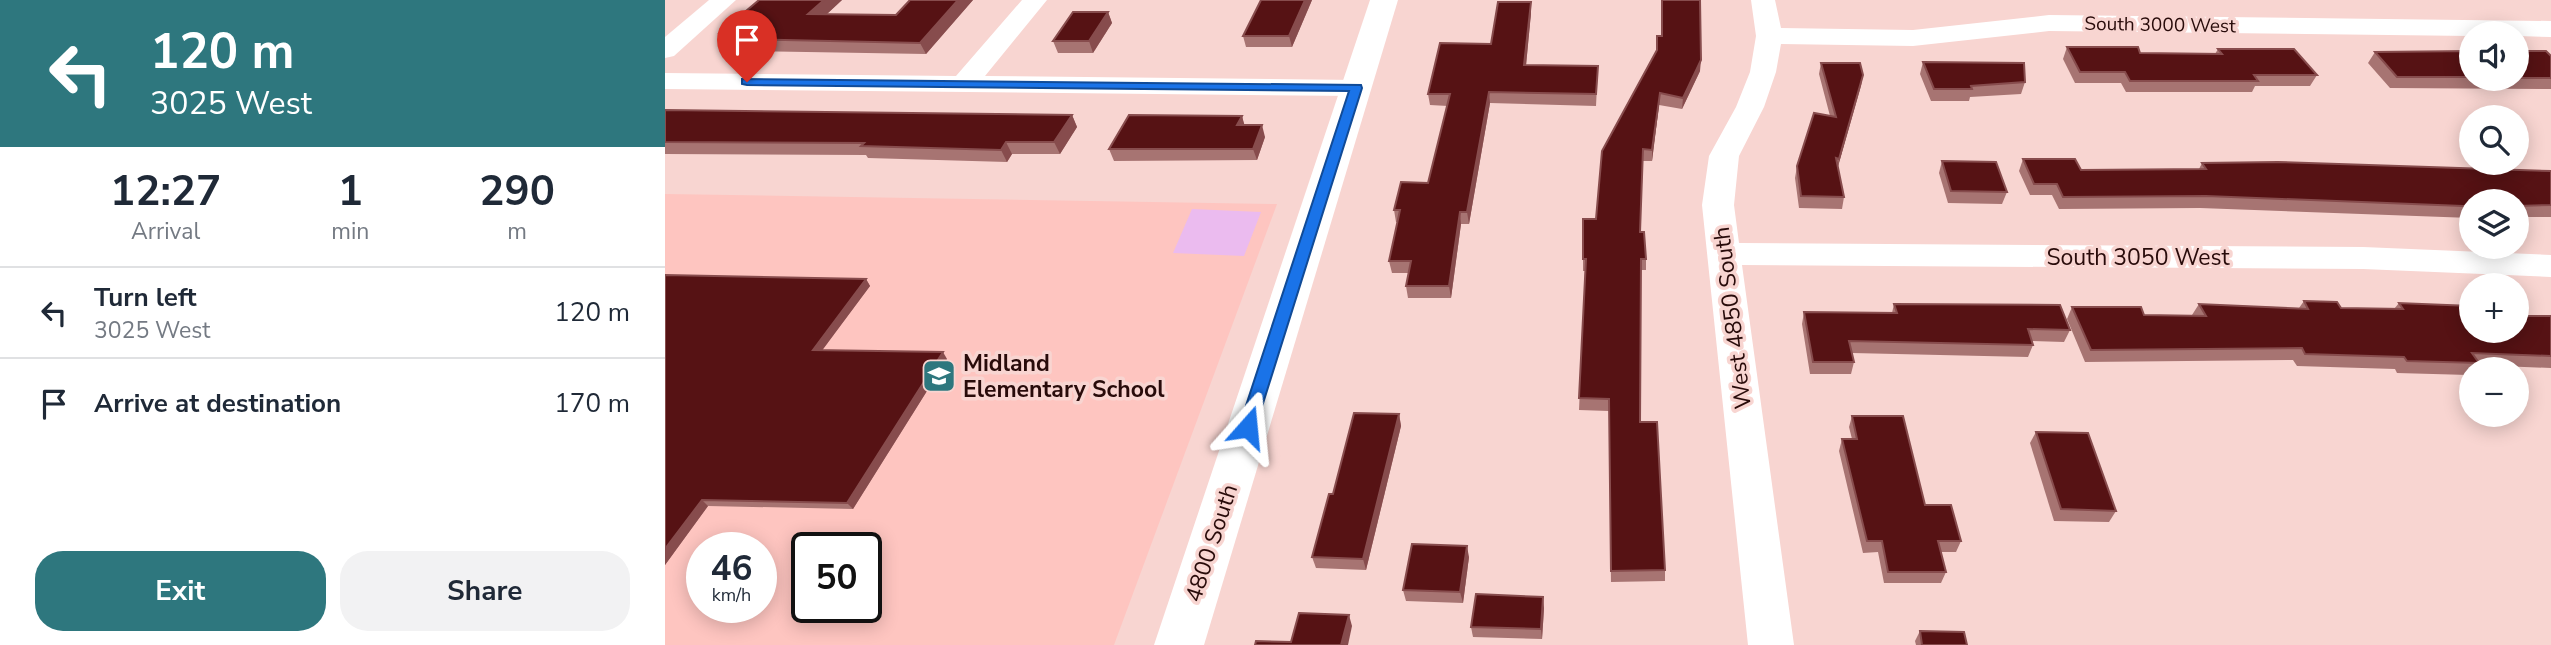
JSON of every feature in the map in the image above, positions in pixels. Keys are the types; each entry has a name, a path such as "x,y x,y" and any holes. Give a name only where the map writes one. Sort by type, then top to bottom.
{"main road":[{"name":"4800 South","path":"1179,645 1384,0"}],"street":[{"path":"665,50 724,0"},
{"path":"964,84 1035,0"},
{"name":"West 4850 South","path":"1763,0 1769,36 1763,72 1751,107 1724,156 1718,205 1771,645"},
{"path":"2072,0 2085,23"},
{"name":"South 3000 West","path":"1769,36 1913,38 2049,23 2551,30"},
{"path":"665,81 1356,88"},
{"name":"South 3050 West","path":"1724,254 2363,258 2551,266"}],"shaded area":[{"name":"Midland Elementary School","path":"665,194 1277,204 1114,645 665,645"},
{"path":"1192,209 1261,212 1244,256 1173,253"}],"building":[{"path":"759,0 824,0 808,14 896,15 910,0 958,0 920,43 741,39 748,33 720,33"},
{"path":"1261,0 1305,0 1289,36 1243,36"},
{"path":"1662,0 1700,0 1701,60 1683,98 1660,93 1652,150 1643,149 1640,232 1644,232 1646,259 1641,259 1640,422 1657,422 1665,570 1611,571 1609,399 1579,398 1586,259 1583,259 1583,219 1596,219 1602,151 1657,50 1657,36 1662,36"},
{"path":"1498,2 1531,2 1524,65 1598,66 1596,94 1489,92 1467,212 1460,212 1449,286 1406,286 1411,261 1389,261 1400,210 1394,210 1401,182 1428,183 1450,94 1428,94 1440,43 1491,44"},
{"path":"1073,12 1108,12 1089,41 1053,41"},
{"path":"2067,47 2138,47 2140,53 2222,54 2218,49 2294,49 2317,75 2254,75 2258,81 2130,81 2125,72 2080,72"},
{"path":"2459,51 2459,77 2397,77 2375,52"},
{"path":"2529,51 2546,51 2551,56 2551,78 2529,78"},
{"path":"1923,62 2024,63 2025,82 1971,86 1972,89 1934,89"},
{"path":"1821,63 1860,63 1863,75 1839,159 1836,158 1844,197 1801,196 1797,166 1814,113 1836,117"},
{"path":"665,110 1072,115 1054,142 1006,142 1001,150 861,146 864,143 665,142"},
{"path":"1129,115 1242,116 1237,125 1262,125 1253,149 1109,149"},
{"path":"2023,159 2075,159 2081,170 2206,169 2202,163 2278,162 2459,168 2459,175 2529,175 2529,170 2551,171 2551,205 2529,206 2529,189 2459,189 2459,206 2206,196 2063,197 2057,184 2034,184"},
{"path":"1942,161 1996,162 2007,192 1951,191"},
{"path":"665,275 866,279 813,350 943,352 847,503 702,500 665,549"},
{"path":"2304,301 2337,302 2341,308 2403,309 2399,303 2459,306 2459,343 2529,343 2529,316 2551,316 2551,356 2472,353 2475,357 2459,357 2459,362 2407,361 2404,357 2305,354 2302,348 2091,350 2072,307 2141,307 2144,315 2206,316 2199,304 2308,309"},
{"path":"1894,304 2060,305 2070,330 2028,329 2033,345 1849,341 1854,362 1813,362 1804,312 1897,313"},
{"path":"1354,413 1399,414 1363,559 1312,557 1329,494 1333,494"},
{"path":"1852,416 1903,416 1925,505 1951,505 1961,541 1938,541 1946,572 1888,572 1882,541 1867,541 1842,439 1857,439"},
{"path":"2036,432 2088,433 2116,511 2061,509"},
{"path":"1412,544 1467,546 1460,592 1403,590"},
{"path":"1476,594 1543,597 1541,629 1471,627"},
{"path":"1299,613 1349,615 1341,645 1255,645 1256,641 1291,642"},
{"path":"1920,631 1964,632 1967,645 1922,645"}],"place":[{"name":"Midland Elementary School","path":"939,376"}],"route":[{"path":"747,82 1356,88 1248,427"}]}
